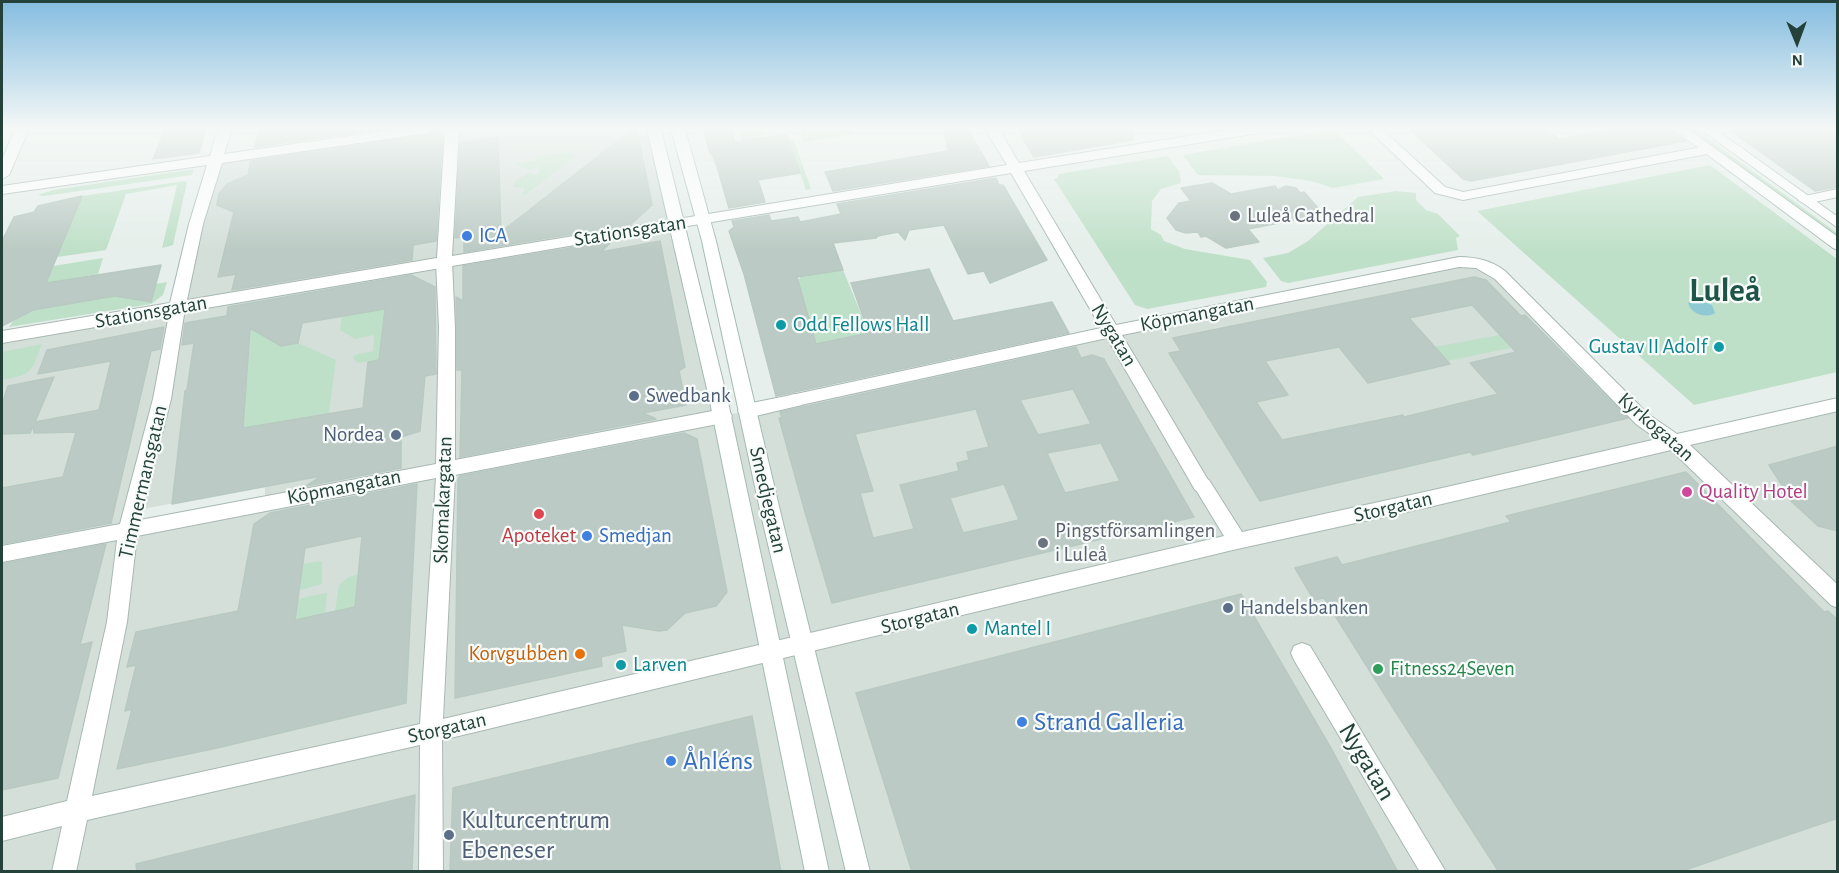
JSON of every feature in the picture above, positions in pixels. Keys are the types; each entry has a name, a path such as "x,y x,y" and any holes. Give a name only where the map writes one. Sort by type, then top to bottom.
{"street":[{"path":"2,190 147,170"},
{"name":"Timmermansgatan","path":"64,872 117,622 128,528 162,399 177,308 196,224 213,170"},
{"name":"Skomakargatan","path":"431,872 432,732 445,507 447,328 444,262 450,170"},
{"name":"Smedjegatan","path":"664,170 723,416 817,872"},
{"name":"Smedjegatan","path":"689,170 858,872"},
{"name":"Stationsgatan","path":"2,337 677,223 1010,170"},
{"name":"Nygatan","path":"1015,170 1237,541"},
{"path":"1418,170 1440,190 1452,195 1465,196 1603,170"},
{"path":"1734,170 1838,245"},
{"path":"1763,170 1838,224"},
{"path":"1805,200 1838,193"},
{"name":"Köpmangatan","path":"747,411 1113,331 1459,262 1472,262"},
{"name":"Kyrkogatan","path":"1472,262 1484,264 1500,274 1641,419 1676,442 1838,599"},
{"name":"Storgatan","path":"2,829 432,732 1237,541 1838,404"},
{"name":"Köpmangatan","path":"2,554 128,528 723,416"},
{"name":"Nygatan","path":"1302,653 1434,872"}],"shaded area":[{"path":"214,170 664,170 723,416 1113,331 1410,272 1484,264 1675,441 1837,404 1837,871 2,872 2,337 177,308","holes":["265,486 265,502 128,528 132,511"]}],"green space":[{"path":"194,170 192,175 38,195 53,190"},
{"path":"539,170 558,170 525,195 522,194 524,188 513,187 513,183 528,173 534,175 540,172"},
{"path":"799,170 804,170 811,189 806,190"},
{"path":"1085,170 1178,170 1181,183 1161,189 1152,201 1151,229 1161,235 1164,241 1185,249 1250,260 1267,282 1266,287 1147,309 1135,305 1054,179 1057,179 1059,174"},
{"path":"1194,170 1375,170 1384,179 1333,188 1311,181 1275,176 1198,175"},
{"path":"1686,170 1716,170 1837,259 1837,372 1694,405 1477,211"},
{"path":"1744,170 1751,170 1837,233 1837,239"},
{"path":"187,182 173,245 162,248 177,185 126,194 106,250 57,257 82,196"},
{"path":"1396,191 1416,193 1416,200 1426,210 1438,214 1460,236 1456,238 1458,250 1288,283 1281,281 1263,258 1288,253 1308,241 1358,197"},
{"path":"103,258 98,274 46,283 53,266"},
{"path":"843,270 869,333 811,345 796,282 800,278 799,275"},
{"path":"167,282 163,295 151,304 9,327 13,321 33,310 115,296 131,299 153,295 156,284"},
{"path":"385,309 379,360 358,363 353,358 355,355 373,351 374,335 355,339 340,330 342,317"},
{"path":"251,312 281,346 298,343 336,360 329,413 243,428"},
{"path":"1500,335 1511,348 1447,361 1434,347"},
{"path":"42,344 30,371 2,380 2,352"},
{"path":"322,561 322,584 300,590 303,564"},
{"path":"359,574 355,607 335,611 339,585 349,577"},
{"path":"327,593 325,614 251,630 253,614 309,596"}],"water":[{"path":"1695,299 1712,305 1715,313 1707,316 1695,313 1688,303"}],"building":[{"path":"249,170 441,170 436,241 413,245 412,260 232,290 236,274 218,277 234,212 217,205 219,194 227,184 248,175"},
{"path":"459,170 499,170 501,232 581,170 645,170 652,205 631,224 464,252 464,237 455,238"},
{"path":"718,170 799,170 800,173 758,180 765,202 729,208"},
{"path":"838,170 966,170 833,191 825,172"},
{"path":"1453,170 1532,170 1471,181 1463,179"},
{"path":"1785,170 1838,170 1838,187 1815,191"},
{"path":"996,178 999,185 1003,185 1047,260 990,283 984,271 968,274 944,225 909,230 905,240 898,232 876,238 833,243 843,270 797,277 816,344 869,333 851,283 929,269 953,321 1052,302 1069,333 776,396 744,274 729,231 734,227 732,221 769,215 771,221 798,217 800,222 841,214 837,204"},
{"name":"Luleå Cathedral","path":"1212,183 1231,194 1275,186 1278,190 1286,186 1296,188 1300,193 1304,192 1319,209 1310,217 1248,229 1259,242 1226,248 1206,236 1201,237 1198,232 1186,233 1176,230 1167,218 1179,203 1191,201 1181,188"},
{"path":"82,196 46,283 161,265 151,302 115,296 33,310 2,326 2,241 14,217 34,212 38,206"},
{"path":"612,241 601,252 660,241 685,367 679,371 686,405 643,413 656,419 460,457 462,370 457,370 456,297 463,301 463,266"},
{"path":"411,275 435,287 436,374 425,376 420,431 401,437 401,468 306,486 321,476 172,504 185,391 194,343 182,345 185,323 229,315 227,314 228,307","holes":["385,309 379,360 368,362 363,408 243,428 250,328 281,346 298,343 302,323"]},
{"path":"1474,277 1486,280 1521,316 1525,315 1628,418 1473,455 1470,452 1260,501 1169,353 1181,351 1173,338","holes":["1472,305 1516,352 1470,363 1498,394 1404,417 1403,415 1282,440 1256,402 1288,395 1265,361 1339,347 1368,383 1450,364 1409,318"]},
{"path":"164,327 160,349 151,351 111,523 2,544 2,488 63,477 76,432 34,433 33,426 30,433 2,434 2,404 8,386 54,377 35,422 99,410 111,361 38,374 47,350"},
{"path":"1076,347 1081,358 1092,355 1104,359 1194,517 832,603 779,418 782,418 780,412","holes":["1073,389 1091,424 1038,435 1020,400","976,409 989,447 967,452 969,460 957,463 959,471 900,485 914,529 873,538 860,493 873,491 855,434","1101,443 1120,481 1065,493 1047,453","1004,484 1019,520 963,533 950,498"]},
{"name":"Smedjan","path":"684,433 697,439 727,592 716,606 685,613 667,630 659,631 622,625 626,651 601,657 602,666 455,698 458,479 460,476"},
{"path":"1838,446 1838,531 1818,526 1778,489 1783,487 1769,465"},
{"path":"1686,472 1824,612 1828,611 1838,620 1838,818 1679,872 1499,872 1324,598 1314,600 1295,568 1337,557 1342,565 1511,522 1506,516"},
{"path":"417,484 406,703 117,769 132,709 125,711 136,665 127,667 136,632 238,611 254,524 270,513","holes":["362,536 355,607 295,620 305,548"]},
{"path":"106,544 80,645 92,642 58,778 2,790 2,564"},
{"name":"Strand Galleria","path":"1241,594 1332,750 1398,872 912,872 856,693"},
{"path":"752,716 781,872 450,872 453,788"},
{"path":"415,795 412,872 137,872 136,864"}],"place":[{"name":"Luleå Cathedral","path":"1235,216"},
{"name":"ICA","path":"467,236"},
{"name":"Odd Fellows Hall","path":"781,325"},
{"name":"Gustav II Adolf","path":"1719,347"},
{"name":"Swedbank","path":"634,396"},
{"name":"Nordea","path":"396,435"},
{"name":"Quality Hotel","path":"1687,492"},
{"name":"Apoteket","path":"539,514"},
{"name":"Smedjan","path":"587,536"},
{"name":"Pingstförsamlingen i Luleå","path":"1043,543"},
{"name":"Handelsbanken","path":"1228,608"},
{"name":"Mantel I","path":"972,629"},
{"name":"Korvgubben","path":"580,654"},
{"name":"Larven","path":"621,665"},
{"name":"Fitness24Seven","path":"1378,669"},
{"name":"Strand Galleria","path":"1022,722"},
{"name":"Åhléns","path":"671,761"},
{"name":"Kulturcentrum Ebeneser","path":"449,835"}],"district":[{"name":"Luleå","path":"1725,291"}]}
